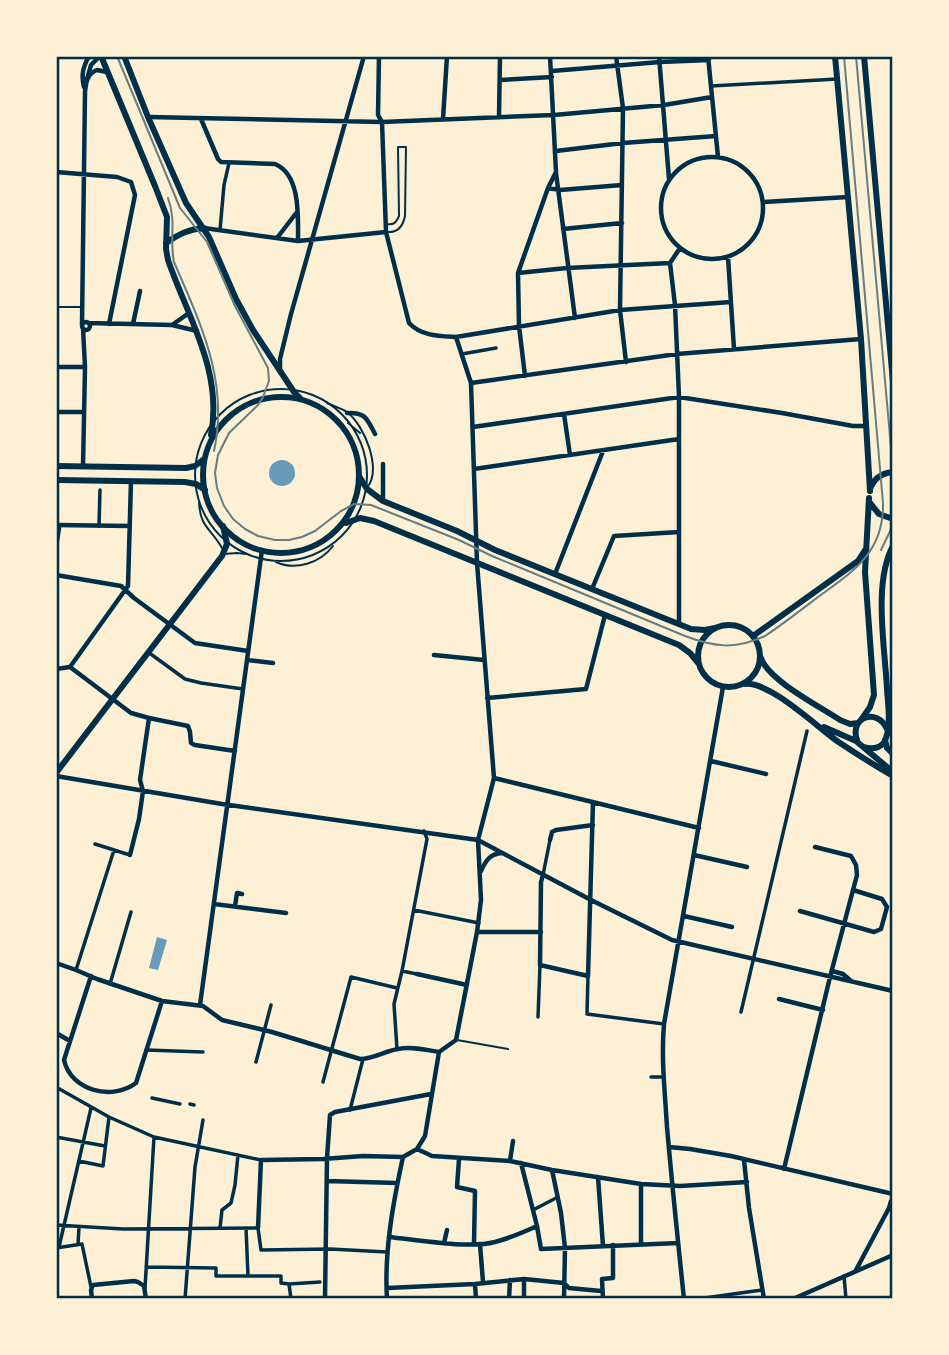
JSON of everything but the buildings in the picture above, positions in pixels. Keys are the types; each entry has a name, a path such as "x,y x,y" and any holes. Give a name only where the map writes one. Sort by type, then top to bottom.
{"main road":[{"path":"101,56 166,218 168,260 207,361 212,384 213,419 204,459 203,478 211,509 223,526 239,540 262,550 282,553 306,549 335,533 352,512 359,485 354,453 343,431 331,418 297,396 253,330 236,299 209,237 186,203 124,56"},
{"path":"835,56 861,339 870,494 872,507 879,514 893,519"},
{"path":"864,56 893,382"},
{"path":"166,243 191,229 204,228"},
{"path":"209,442 226,417 253,400 267,396 284,396 311,405"},
{"path":"56,466 186,468 204,459"},
{"path":"858,742 855,731 874,696 865,568 870,494 876,479 885,473 893,472"},
{"path":"358,474 367,489 383,501 679,625 705,631 726,625 744,628 758,643 764,666 779,680 843,722 850,724 869,717 878,718 890,731"},
{"path":"56,480 185,482 205,490"},
{"path":"343,525 365,518 374,521 684,648 693,655 709,680 723,687 751,683 759,685 830,730 858,742 893,774"},
{"path":"56,775 221,556 226,548 223,526"},
{"path":"753,636 858,561 868,540"},
{"path":"864,747 875,748 882,744 890,731 890,673 884,649 883,580 886,561 892,549"},
{"path":"699,664 701,642 715,628"},
{"path":"743,684 756,672 760,656"},
{"path":"801,713 835,740 893,774"},
{"path":"885,740 888,750 893,754"}],"street":[{"path":"85,92 82,75 89,56"},
{"path":"83,467 86,325 83,307 85,92 90,65 101,56"},
{"path":"280,370 280,359 291,314 364,56"},
{"path":"379,56 378,115 382,122 386,232 409,323 416,331 456,337 620,310 731,302"},
{"path":"443,119 447,56"},
{"path":"499,117 500,56"},
{"path":"550,56 556,172 575,318"},
{"path":"616,56 623,108 620,310 626,362"},
{"path":"500,80 660,59 708,58 718,157"},
{"path":"660,59 669,179"},
{"path":"87,80 97,70 108,73"},
{"path":"711,86 837,79"},
{"path":"148,117 382,122 554,115 664,105 712,97"},
{"path":"201,119 221,162 275,164 286,172 298,199 298,241"},
{"path":"556,150 716,136"},
{"path":"704,157 718,157 732,160 744,167 753,177 764,202 763,221 746,248 728,257 711,260 694,257 669,237 660,208 662,193 678,169 704,157"},
{"path":"220,231 229,163"},
{"path":"56,172 125,178 131,182 135,195 109,324"},
{"path":"525,376 519,326 518,273 556,172"},
{"path":"548,188 560,190 622,185"},
{"path":"764,202 848,197"},
{"path":"277,238 298,212"},
{"path":"563,229 622,223"},
{"path":"204,228 298,241 386,232"},
{"path":"679,625 679,397 675,305 670,263 680,248"},
{"path":"728,257 734,349"},
{"path":"518,273 670,263"},
{"path":"133,324 141,291"},
{"path":"172,326 189,313"},
{"path":"86,325 172,326 197,331"},
{"path":"56,963 162,1001 206,1007 222,1020 363,1059 404,1048 439,1052 456,1040 479,923 481,900 478,840 494,778 477,563 471,383 456,337"},
{"path":"471,383 677,355 861,339"},
{"path":"462,354 496,348"},
{"path":"56,367 85,367"},
{"path":"473,427 679,397 866,426"},
{"path":"56,412 84,412"},
{"path":"347,412 364,416 375,434"},
{"path":"564,414 570,455"},
{"path":"474,469 679,439"},
{"path":"555,574 604,450"},
{"path":"383,464 383,501"},
{"path":"70,667 126,590 129,581 131,481"},
{"path":"99,526 100,490"},
{"path":"56,550 58,525 130,526"},
{"path":"592,589 614,536 679,532"},
{"path":"200,1005 262,550"},
{"path":"56,575 115,584 197,644 248,651"},
{"path":"487,698 586,689 606,615"},
{"path":"884,649 893,649"},
{"path":"148,652 185,679 201,684 243,689"},
{"path":"434,655 484,660"},
{"path":"247,660 273,663"},
{"path":"56,669 70,667 130,712 188,726 191,743 195,745 235,751"},
{"path":"684,1299 663,1077 664,1024 723,687"},
{"path":"95,844 130,855 143,791 140,780 149,718"},
{"path":"741,1012 807,730"},
{"path":"710,761 766,774"},
{"path":"56,775 239,806 478,840 591,900 679,942 831,974 851,982 893,992"},
{"path":"494,778 699,828"},
{"path":"593,802 587,1014 664,1024"},
{"path":"538,1017 541,882 550,840 554,831 593,825"},
{"path":"397,1049 394,1003 427,839 424,831"},
{"path":"784,1169 857,875 851,856 815,847"},
{"path":"76,970 114,849"},
{"path":"480,873 488,858 496,853 503,853"},
{"path":"694,855 747,867"},
{"path":"800,911 874,932 881,929 887,907 882,899 853,890"},
{"path":"235,906 237,893 242,894"},
{"path":"214,904 286,913"},
{"path":"414,910 479,923"},
{"path":"110,984 131,912"},
{"path":"684,916 732,927"},
{"path":"477,932 541,932"},
{"path":"540,965 588,976"},
{"path":"402,971 467,985"},
{"path":"90,976 64,1060 68,1073 85,1088 119,1092 136,1083 162,1001"},
{"path":"323,1082 352,977 397,988"},
{"path":"779,999 822,1010"},
{"path":"256,1062 271,1005"},
{"path":"56,1033 70,1041"},
{"path":"146,1050 203,1052"},
{"path":"56,1087 91,1108 153,1137 261,1160 403,1157 417,1149 425,1136 439,1052"},
{"path":"350,1110 363,1059"},
{"path":"651,1077 663,1077"},
{"path":"326,1299 330,1115 333,1112 431,1094"},
{"path":"152,1098 180,1104"},
{"path":"80,1244 57,1247 91,1108"},
{"path":"79,1161 103,1166 109,1117"},
{"path":"185,1299 197,1147 203,1120"},
{"path":"56,1137 105,1146"},
{"path":"146,1299 153,1137"},
{"path":"510,1161 513,1142"},
{"path":"669,1147 744,1160 893,1194 889,1208 856,1271"},
{"path":"417,1149 432,1156 510,1161 641,1184 673,1186 747,1182"},
{"path":"220,1228 222,1210 231,1203 238,1155"},
{"path":"387,1299 387,1252 403,1157"},
{"path":"459,1159 457,1187 475,1191 477,1244 483,1282"},
{"path":"261,1160 258,1228 261,1250 387,1252"},
{"path":"744,1160 764,1299"},
{"path":"520,1163 541,1249 678,1243"},
{"path":"552,1170 565,1248 564,1299"},
{"path":"598,1177 603,1246"},
{"path":"327,1181 397,1183"},
{"path":"641,1184 641,1244"},
{"path":"533,1210 558,1197"},
{"path":"56,1225 148,1229 258,1228"},
{"path":"389,1237 444,1243 493,1243 537,1226"},
{"path":"79,1227 92,1299"},
{"path":"246,1228 248,1276"},
{"path":"444,1243 447,1230"},
{"path":"603,1299 602,1279 612,1278 612,1245"},
{"path":"793,1299 893,1255"},
{"path":"146,1267 216,1268 216,1276 281,1276 281,1283 289,1284 320,1282"},
{"path":"844,1276 846,1299"},
{"path":"387,1288 524,1279 564,1283 569,1288 601,1291"},
{"path":"524,1279 524,1299"},
{"path":"509,1299 510,1280"},
{"path":"91,1287 95,1284 134,1281 145,1288"},
{"path":"289,1284 291,1299"},
{"path":"475,1284 476,1299"},
{"path":"697,1299 762,1290"}],"lane":[{"path":"386,224 393,225 399,216 398,147 406,147 403,225 393,232 386,232"},
{"path":"56,307 83,307"},
{"path":"221,556 221,545 201,519 194,466 200,442 213,419 234,400 250,392 266,388 292,389 347,412 369,448 374,471 373,480 367,489"},
{"path":"314,397 330,407 363,436"},
{"path":"273,561 290,561 325,550 347,534 358,519 367,489 366,468 354,433 342,418"},
{"path":"199,500 209,521 226,541 251,555"},
{"path":"221,556 232,553 251,555 291,566 310,563 323,557 336,543"},
{"path":"456,1040 508,1049"}],"water":[{"path":"282,460 291,464 295,473 291,482 282,486 273,482 269,473 273,464"},
{"path":"157,937 167,940 158,970 149,968"}],"tram line":[{"path":"117,56 180,208 207,242 235,306 268,368 269,381 263,397 229,433 218,455 215,473 217,488 233,519 258,536 289,540 315,531 354,504 371,505 685,636 706,643 725,645 744,643 765,636 855,569 872,547 882,520 883,503 844,56"},
{"path":"856,56 893,470"},
{"path":"168,198 172,215 174,262 194,308 215,377 218,425 214,451"},
{"path":"881,550 893,525"}]}
